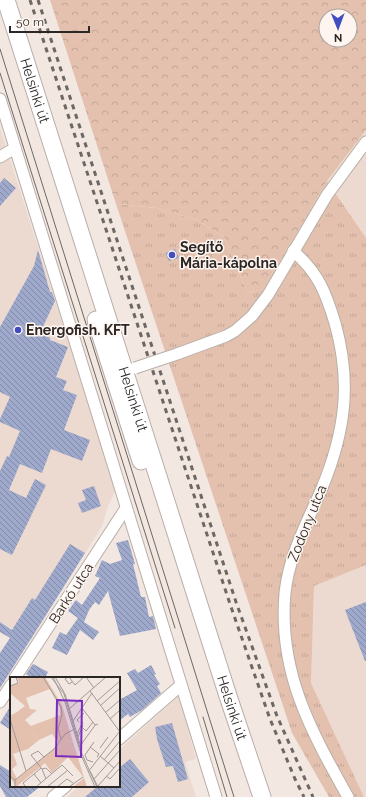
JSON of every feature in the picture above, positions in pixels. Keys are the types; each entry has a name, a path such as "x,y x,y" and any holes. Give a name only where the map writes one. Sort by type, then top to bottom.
{"main road":[{"name":"Helsinki út","path":"6,0 245,748 262,797"},
{"name":"Helsinki út","path":"0,15 123,368 117,387 244,776 253,797"}],"street":[{"path":"0,99 216,797"},
{"path":"123,368 177,354 226,336 245,323 268,295 328,196 366,142"},
{"path":"0,157 15,148"},
{"name":"Zodony utca","path":"293,252 305,261 313,271 324,291 337,330 343,362 345,394 344,412 336,447 322,488 294,550 288,572 285,594 285,640 288,662 311,729 348,797"},
{"name":"Barkó utca","path":"17,677 126,508"},
{"path":"120,738 181,685"},
{"path":"0,700 10,686"},
{"path":"54,797 65,787"}],"shaded area":[{"path":"0,128 115,488 102,526 31,640 0,622"},
{"path":"366,130 366,238 327,181"},
{"path":"366,565 366,797 364,797 311,683 314,586"},
{"path":"179,696 196,759 185,762 196,797 67,797 78,787 120,787 120,749"}],"green space":[{"path":"50,0 366,0 366,130 327,181 263,289 248,293 224,237 197,220 157,208 116,204"},
{"path":"327,181 366,238 366,565 314,586 311,683 364,797 329,797 292,733 116,204 157,208 197,220 224,237 248,293 263,289"}],"building":[{"path":"4,178 16,188 0,206 0,183"},
{"name":"Segítő Mária-kápolna","path":"175,249 179,258 169,261 165,253"},
{"path":"38,250 50,292 52,292 55,301 40,333 50,338 50,340 68,347 56,377 67,381 63,390 77,395 64,430 90,440 82,461 51,449 42,473 20,464 9,490 26,498 35,479 46,485 12,555 0,549 0,471 7,456 9,457 20,431 0,422 10,397 0,392 0,327 34,266"},
{"path":"94,486 101,506 82,513 78,503 86,500 82,490"},
{"path":"128,540 135,564 133,564 141,597 145,597 149,617 153,616 156,629 120,636 108,591 99,605 95,602 89,610 84,622 99,632 93,640 80,630 67,655 52,648 60,632 66,635 78,618 68,611 76,600 82,605 100,578 95,576 102,560 110,564 122,560 116,543"},
{"path":"70,544 85,553 0,688 0,653 10,638 0,632 0,622 12,630 32,598 35,600"},
{"path":"366,602 366,661 365,661 345,610"},
{"path":"33,664 48,672 46,677 30,677 26,674"},
{"path":"151,665 156,674 154,675 160,684 157,686 161,693 142,710 130,717 128,714 120,720 120,699 137,690 127,673 135,669 138,673"},
{"path":"10,707 10,729 0,723"},
{"path":"172,723 188,779 178,782 173,766 166,767 157,739 155,727"},
{"path":"130,759 149,782 132,797 85,797 97,787 120,787 120,767"},
{"path":"0,765 10,771 10,787 40,787 27,797 6,797 0,786"}],"tram line":[{"path":"0,49 234,797"},
{"path":"0,73 175,628"},
{"path":"203,717 227,797"}],"railway":[{"path":"30,0 230,604 270,719 304,797"},
{"path":"38,0 236,602 277,716 313,797"}],"place":[{"name":"Segítő Mária-kápolna","path":"172,255"},
{"name":"Energofish. KFT","path":"18,330"}]}
